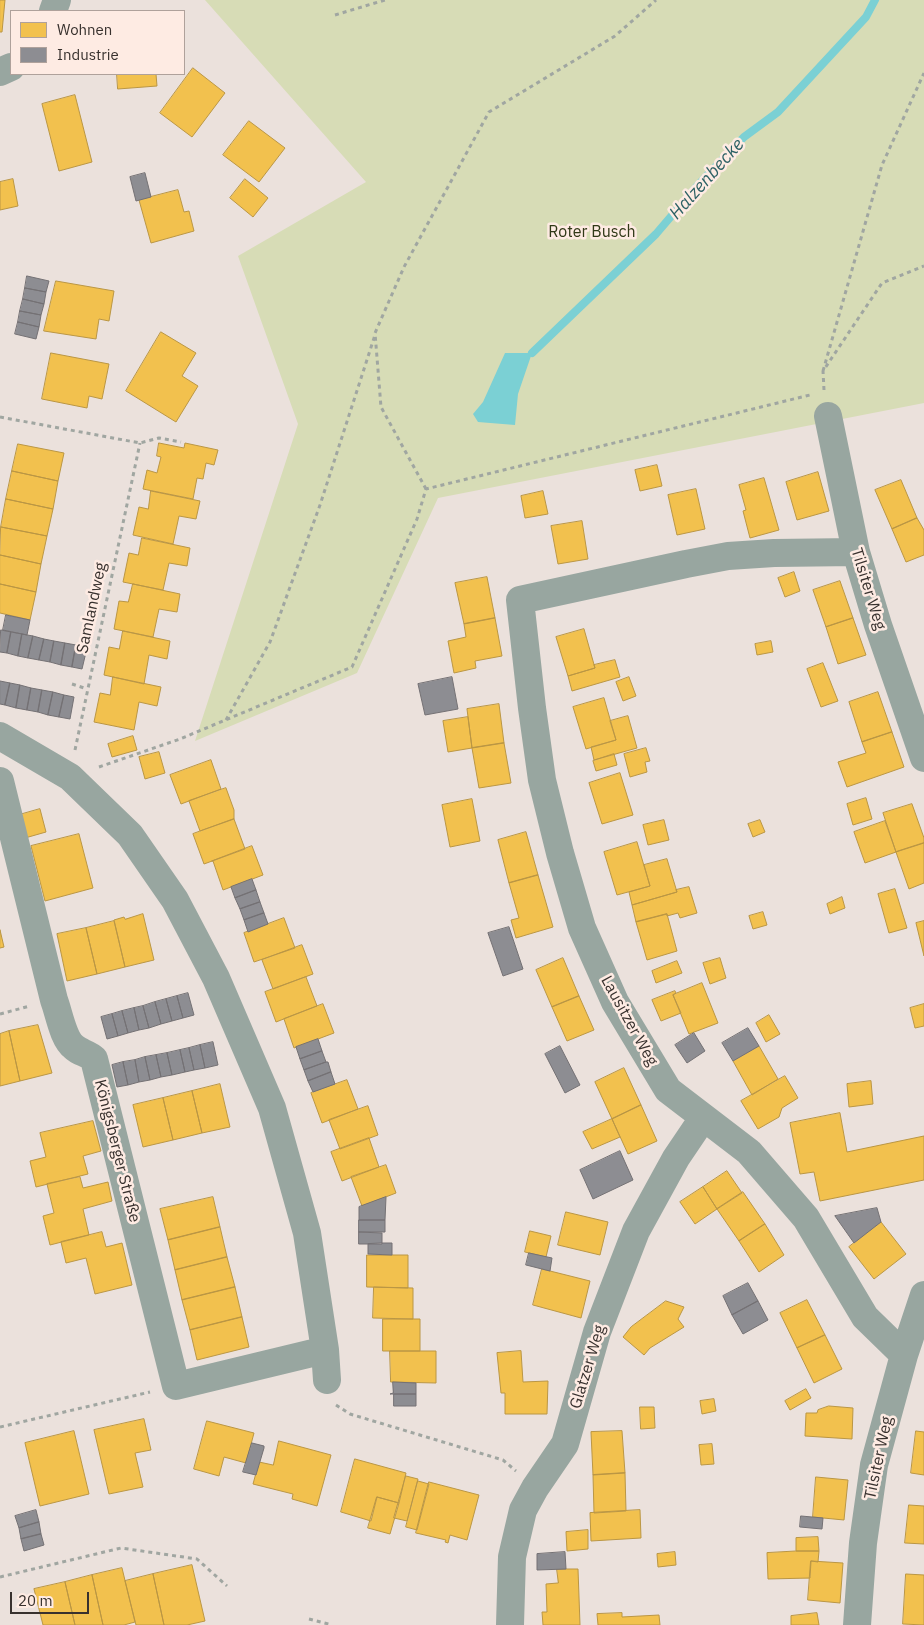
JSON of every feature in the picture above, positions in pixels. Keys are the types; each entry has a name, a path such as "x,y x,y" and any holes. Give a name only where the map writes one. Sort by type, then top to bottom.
{"street":[{"name":"Tilsiter Weg","path":"828,416 856,552 878,625 924,758"},
{"name":"Lausitzer Weg","path":"856,552 774,552 728,556 520,600 542,780 560,853 582,928 615,1002 668,1090 702,1118 749,1152 806,1218 865,1317 904,1355"},
{"path":"0,736 70,777 130,835 175,900 216,978 272,1108 307,1233 325,1350 327,1380"},
{"name":"Königsberger Straße","path":"0,781 54,1000 68,1042 74,1048 89,1054 94,1059 176,1386 325,1350"},
{"name":"Glatzer Weg","path":"510,1625 512,1557 524,1510 535,1488 565,1444 597,1332 636,1231 676,1158 702,1118"},
{"name":"Tilsiter Weg","path":"857,1625 863,1543 874,1465 904,1355 924,1295"}],"path":[{"path":"335,15 385,0"},
{"path":"226,720 270,642 320,505 375,333 404,267 489,112 615,36 656,0"},
{"path":"426,489 824,391 823,371 882,165 924,72"},
{"path":"823,371 882,283 924,266"},
{"path":"70,777 180,739 352,667 417,519 426,489 381,408 375,333"},
{"path":"0,417 140,443 160,438 181,442"},
{"name":"Samlandweg","path":"70,777 140,443"},
{"path":"72,684 88,689"},
{"path":"327,1380 328,1393 333,1402 350,1414 503,1460 535,1488"},
{"path":"0,1426 140,1394"},
{"path":"0,1577 121,1548 197,1559 227,1586"},
{"path":"309,1619 332,1625"}],"green space":[{"name":"Roter Busch","path":"205,0 924,0 924,403 438,498 357,673 195,741 298,424 238,256 366,182"}],"water":[{"path":"505,353 532,353 518,394 515,425 478,422 473,414 483,402"}],"building: Wohnen":[{"path":"0,0 5,0 2,32 0,32"},
{"path":"193,68 225,93 192,137 160,113"},
{"path":"117,75 156,75 157,86 118,89"},
{"path":"75,95 92,162 59,171 42,104"},
{"path":"249,121 285,148 259,182 223,155"},
{"path":"13,179 18,206 0,210 0,182"},
{"path":"245,179 268,198 253,217 230,198"},
{"path":"178,190 184,212 189,211 194,231 151,243 139,200"},
{"path":"56,281 114,291 109,321 99,319 96,339 44,331"},
{"path":"161,332 196,353 182,376 198,386 176,422 126,391"},
{"path":"51,353 109,364 102,399 89,396 87,408 42,399"},
{"path":"159,443 184,448 185,443 218,450 214,465 206,463 203,479 197,478 193,499 143,489 147,470 157,473 161,457 157,456"},
{"path":"18,444 64,453 58,481 12,471"},
{"path":"657,465 662,486 640,491 635,470"},
{"path":"12,471 58,481 53,509 6,499"},
{"path":"818,472 829,511 797,520 786,482"},
{"path":"764,478 779,530 750,538 743,511 746,510 739,485"},
{"path":"901,480 917,518 892,529 875,490"},
{"path":"696,489 705,529 677,535 668,495"},
{"path":"151,491 200,501 196,519 179,516 173,544 133,535 139,507 148,509"},
{"path":"543,491 548,514 525,518 521,496"},
{"path":"6,499 53,509 47,536 1,527"},
{"path":"917,518 924,530 924,555 906,562 892,529"},
{"path":"582,521 588,559 558,564 551,526"},
{"path":"1,527 47,536 41,564 0,555"},
{"path":"142,538 190,548 187,566 169,563 163,590 123,582 129,553 138,555"},
{"path":"0,555 41,564 36,592 0,584"},
{"path":"794,572 800,591 785,597 778,578"},
{"path":"487,577 495,618 464,624 455,583"},
{"path":"840,581 853,618 826,627 813,590"},
{"path":"0,584 36,592 30,620 0,613"},
{"path":"133,584 180,594 177,612 159,609 153,637 114,629 119,601 128,602"},
{"path":"495,618 502,656 475,661 476,668 454,673 448,641 466,637 464,624"},
{"path":"853,618 866,655 838,664 826,627"},
{"path":"584,629 595,668 568,676 556,637"},
{"path":"123,631 170,641 167,659 149,655 144,684 104,675 109,647 119,649"},
{"path":"771,641 773,652 757,655 755,644"},
{"path":"615,660 620,677 572,691 568,676 595,668 594,665"},
{"path":"823,663 838,701 821,707 807,669"},
{"path":"113,677 161,687 157,706 139,702 134,730 94,722 100,693 110,695"},
{"path":"629,677 636,696 623,701 616,682"},
{"path":"878,692 892,732 862,742 849,702"},
{"path":"604,698 616,740 586,749 573,707"},
{"path":"499,704 504,743 472,748 467,709"},
{"path":"628,716 637,748 594,760 591,747 616,740 610,721"},
{"path":"468,717 472,748 448,752 443,721"},
{"path":"892,732 904,767 847,787 838,762 866,753 862,742"},
{"path":"133,736 137,750 112,757 108,744"},
{"path":"504,743 511,783 479,788 472,748"},
{"path":"646,748 650,761 645,762 647,772 630,777 624,754"},
{"path":"159,752 165,773 145,779 139,757"},
{"path":"614,754 617,765 596,771 593,761"},
{"path":"211,760 221,789 181,804 170,775"},
{"path":"620,773 633,815 602,824 589,783"},
{"path":"226,788 234,810 234,819 200,831 189,801"},
{"path":"866,798 872,819 853,825 847,804"},
{"path":"472,799 480,841 450,847 442,805"},
{"path":"912,804 924,843 896,852 883,813"},
{"path":"40,809 46,832 25,838 19,815"},
{"path":"234,819 245,849 204,864 193,834"},
{"path":"664,820 669,840 648,845 643,825"},
{"path":"760,820 765,832 753,837 748,824"},
{"path":"885,821 896,852 865,863 854,832"},
{"path":"526,832 538,875 509,883 498,840"},
{"path":"79,834 93,888 45,901 31,846"},
{"path":"637,842 650,886 617,895 604,852"},
{"path":"924,843 924,883 909,889 896,852"},
{"path":"252,846 263,875 223,890 212,861"},
{"path":"667,859 677,892 632,905 629,892 650,886 644,865"},
{"path":"538,875 553,927 516,938 511,920 519,918 509,883"},
{"path":"689,887 697,913 680,918 678,913 667,916 667,914 636,922 632,905"},
{"path":"895,889 907,928 889,933 878,894"},
{"path":"842,897 845,908 830,914 827,904"},
{"path":"763,912 767,925 753,929 749,916"},
{"path":"143,914 154,960 125,967 114,920"},
{"path":"667,914 677,951 647,960 636,922"},
{"path":"284,918 295,948 254,962 244,933"},
{"path":"114,921 125,967 97,974 86,928"},
{"path":"924,921 924,956 916,923"},
{"path":"86,928 97,974 67,981 57,934"},
{"path":"0,930 4,947 0,948"},
{"path":"302,945 313,974 273,989 262,960"},
{"path":"563,958 579,996 552,1007 536,970"},
{"path":"720,958 726,978 710,984 703,963"},
{"path":"677,961 682,973 656,983 652,971"},
{"path":"306,977 317,1006 276,1022 265,992"},
{"path":"702,983 718,1023 689,1034 673,995"},
{"path":"675,991 676,993 673,995 681,1013 661,1021 652,1000"},
{"path":"579,996 594,1030 567,1041 552,1007"},
{"path":"323,1004 334,1033 294,1048 284,1019"},
{"path":"924,1004 924,1026 915,1028 910,1008"},
{"path":"769,1015 780,1034 766,1042 756,1023"},
{"path":"38,1025 52,1073 20,1081 9,1031"},
{"path":"9,1031 20,1081 0,1086 0,1034"},
{"path":"759,1046 778,1079 752,1095 733,1061"},
{"path":"624,1068 641,1105 612,1119 595,1082"},
{"path":"785,1076 798,1098 782,1108 779,1117 758,1129 741,1101"},
{"path":"347,1080 358,1109 322,1123 311,1093"},
{"path":"871,1081 873,1104 849,1107 847,1084"},
{"path":"220,1084 230,1127 202,1133 192,1091"},
{"path":"192,1091 202,1133 173,1140 163,1098"},
{"path":"163,1098 173,1140 143,1147 133,1105"},
{"path":"641,1105 657,1141 628,1154 612,1119"},
{"path":"368,1106 378,1135 340,1149 329,1120"},
{"path":"840,1113 847,1152 924,1136 924,1180 820,1201 814,1172 800,1174 790,1123"},
{"path":"612,1119 620,1137 592,1149 583,1132"},
{"path":"93,1121 101,1151 83,1156 88,1174 36,1187 30,1161 46,1157 40,1133"},
{"path":"369,1138 379,1167 342,1181 331,1152"},
{"path":"386,1165 396,1193 362,1206 351,1177"},
{"path":"727,1171 742,1193 717,1209 703,1187"},
{"path":"80,1177 83,1188 108,1182 112,1201 83,1209 89,1235 50,1245 43,1216 54,1213 47,1184"},
{"path":"703,1187 717,1209 695,1224 680,1202"},
{"path":"743,1192 765,1224 739,1241 717,1209"},
{"path":"213,1197 220,1227 168,1240 160,1209"},
{"path":"566,1212 608,1222 600,1255 558,1245"},
{"path":"881,1222 906,1254 874,1279 849,1247"},
{"path":"765,1224 784,1255 759,1272 739,1241"},
{"path":"220,1227 227,1257 175,1270 168,1240"},
{"path":"530,1231 551,1236 546,1257 525,1252"},
{"path":"102,1232 106,1247 122,1243 132,1285 95,1294 86,1258 66,1263 61,1242"},
{"path":"367,1255 408,1255 408,1288 367,1287"},
{"path":"227,1257 235,1287 182,1300 175,1270"},
{"path":"542,1269 590,1281 581,1318 533,1305"},
{"path":"235,1287 242,1317 190,1330 182,1300"},
{"path":"374,1287 413,1288 413,1319 373,1318"},
{"path":"807,1300 825,1335 797,1348 780,1313"},
{"path":"666,1301 684,1307 678,1319 684,1327 650,1348 644,1355 623,1337 631,1327"},
{"path":"242,1317 249,1347 197,1360 190,1330"},
{"path":"383,1319 420,1319 420,1351 383,1351"},
{"path":"825,1335 842,1369 814,1383 797,1348"},
{"path":"390,1351 436,1351 436,1383 391,1382"},
{"path":"521,1351 523,1382 548,1381 547,1414 505,1414 505,1393 501,1393 497,1353"},
{"path":"806,1389 811,1398 790,1410 785,1401"},
{"path":"714,1399 716,1411 702,1414 700,1401"},
{"path":"829,1406 853,1408 852,1439 805,1436 806,1413 817,1413 818,1410"},
{"path":"640,1407 654,1407 655,1428 641,1429"},
{"path":"144,1419 151,1450 135,1453 143,1487 109,1494 94,1430"},
{"path":"207,1421 254,1433 246,1463 224,1457 219,1476 194,1469"},
{"path":"74,1431 89,1494 40,1506 25,1443"},
{"path":"622,1431 625,1473 593,1475 591,1432"},
{"path":"916,1431 924,1432 924,1475 911,1473"},
{"path":"279,1441 331,1455 317,1506 292,1499 293,1494 253,1484 259,1462 273,1465"},
{"path":"712,1444 714,1464 701,1465 699,1445"},
{"path":"355,1459 406,1473 399,1503 377,1497 371,1521 341,1512"},
{"path":"625,1473 626,1511 594,1513 593,1475"},
{"path":"406,1476 418,1479 407,1521 394,1518"},
{"path":"816,1477 848,1480 844,1520 813,1517"},
{"path":"418,1481 429,1484 417,1530 406,1527"},
{"path":"429,1482 479,1495 467,1540 450,1535 448,1543 445,1542 446,1540 416,1533"},
{"path":"377,1497 399,1503 390,1534 368,1528"},
{"path":"909,1505 924,1506 924,1544 905,1543"},
{"path":"640,1510 641,1538 591,1541 590,1513"},
{"path":"588,1530 588,1549 567,1551 566,1532"},
{"path":"818,1537 819,1551 796,1551 796,1538"},
{"path":"819,1551 818,1562 811,1561 810,1578 768,1579 767,1553"},
{"path":"675,1552 676,1565 658,1567 657,1554"},
{"path":"811,1561 843,1563 840,1603 808,1600"},
{"path":"192,1565 205,1621 187,1625 164,1625 153,1574"},
{"path":"122,1568 135,1622 124,1625 103,1625 92,1575"},
{"path":"557,1569 578,1569 580,1625 543,1625 542,1612 547,1612 546,1584 558,1583"},
{"path":"153,1574 164,1625 136,1625 125,1581"},
{"path":"906,1574 924,1575 924,1625 903,1624"},
{"path":"92,1575 103,1625 75,1625 65,1582"},
{"path":"65,1582 75,1625 43,1625 34,1589"},
{"path":"622,1613 622,1617 659,1615 660,1625 598,1625 597,1614"},
{"path":"817,1613 819,1625 791,1625 791,1616"}],"building: Industrie":[{"path":"145,173 151,197 136,201 130,177"},
{"path":"27,276 49,281 46,292 25,288"},
{"path":"25,288 46,292 44,304 23,299"},
{"path":"23,299 44,304 41,315 20,311"},
{"path":"20,311 41,315 39,327 18,322"},
{"path":"18,322 39,327 36,339 15,334"},
{"path":"6,615 30,620 27,635 3,630"},
{"path":"1,630 11,632 7,653 0,652"},
{"path":"11,632 22,634 18,656 7,653"},
{"path":"22,634 33,636 28,658 18,656"},
{"path":"33,636 44,639 39,660 28,658"},
{"path":"44,639 54,641 50,662 39,660"},
{"path":"54,641 65,643 61,665 50,662"},
{"path":"65,643 76,645 72,667 61,665"},
{"path":"76,645 87,648 82,669 72,667"},
{"path":"452,677 458,709 425,715 418,684"},
{"path":"0,681 10,683 5,705 0,704"},
{"path":"10,683 20,685 16,708 5,705"},
{"path":"20,685 31,688 27,710 16,708"},
{"path":"31,688 42,690 38,712 27,710"},
{"path":"42,690 53,692 48,715 38,712"},
{"path":"53,692 64,695 59,717 48,715"},
{"path":"64,695 74,697 70,719 59,717"},
{"path":"252,879 256,890 235,898 231,887"},
{"path":"256,890 260,902 240,909 235,898"},
{"path":"260,902 264,913 244,920 240,909"},
{"path":"264,913 268,924 248,932 244,920"},
{"path":"509,927 523,969 503,976 488,933"},
{"path":"188,993 194,1015 183,1018 177,996"},
{"path":"177,996 183,1018 172,1021 166,999"},
{"path":"166,999 172,1021 161,1024 155,1002"},
{"path":"155,1002 161,1024 149,1028 143,1006"},
{"path":"143,1006 149,1028 139,1030 134,1008"},
{"path":"134,1008 139,1030 128,1033 122,1011"},
{"path":"122,1011 128,1033 118,1036 112,1014"},
{"path":"112,1014 118,1036 107,1039 101,1017"},
{"path":"748,1028 759,1046 733,1061 722,1043"},
{"path":"694,1033 705,1051 687,1063 675,1045"},
{"path":"318,1039 322,1051 300,1059 296,1047"},
{"path":"213,1042 218,1065 205,1068 200,1045"},
{"path":"200,1045 205,1068 194,1070 189,1048"},
{"path":"560,1046 580,1085 565,1093 545,1054"},
{"path":"189,1048 194,1070 185,1072 180,1050"},
{"path":"180,1050 185,1072 172,1075 167,1053"},
{"path":"322,1051 326,1062 304,1070 300,1059"},
{"path":"167,1053 172,1075 161,1077 156,1055"},
{"path":"156,1055 161,1077 150,1080 145,1057"},
{"path":"145,1057 150,1080 139,1082 135,1060"},
{"path":"135,1060 139,1082 128,1085 123,1062"},
{"path":"123,1062 128,1085 117,1087 112,1065"},
{"path":"328,1062 331,1072 308,1081 304,1070"},
{"path":"331,1072 335,1084 313,1092 308,1081"},
{"path":"620,1151 633,1180 593,1199 580,1170"},
{"path":"386,1197 385,1220 359,1220 359,1207"},
{"path":"877,1208 881,1222 854,1243 835,1216"},
{"path":"359,1220 385,1220 385,1232 359,1232"},
{"path":"359,1232 382,1233 382,1244 359,1244"},
{"path":"392,1243 392,1255 368,1254 368,1244"},
{"path":"529,1253 552,1258 550,1271 526,1265"},
{"path":"748,1283 758,1301 732,1315 723,1296"},
{"path":"758,1301 768,1320 743,1334 732,1315"},
{"path":"393,1382 416,1383 416,1394 390,1394 393,1393"},
{"path":"394,1394 416,1394 416,1406 394,1406"},
{"path":"252,1443 264,1446 256,1475 243,1472"},
{"path":"36,1510 39,1522 19,1528 15,1516"},
{"path":"801,1516 823,1518 822,1529 800,1527"},
{"path":"39,1522 41,1534 21,1539 19,1528"},
{"path":"41,1534 44,1545 24,1551 21,1539"},
{"path":"565,1552 566,1569 537,1570 537,1554"}],"waterway":[{"name":"Halzenbecke","path":"532,353 656,234 697,186 744,137 778,112 866,17 875,0"}]}
